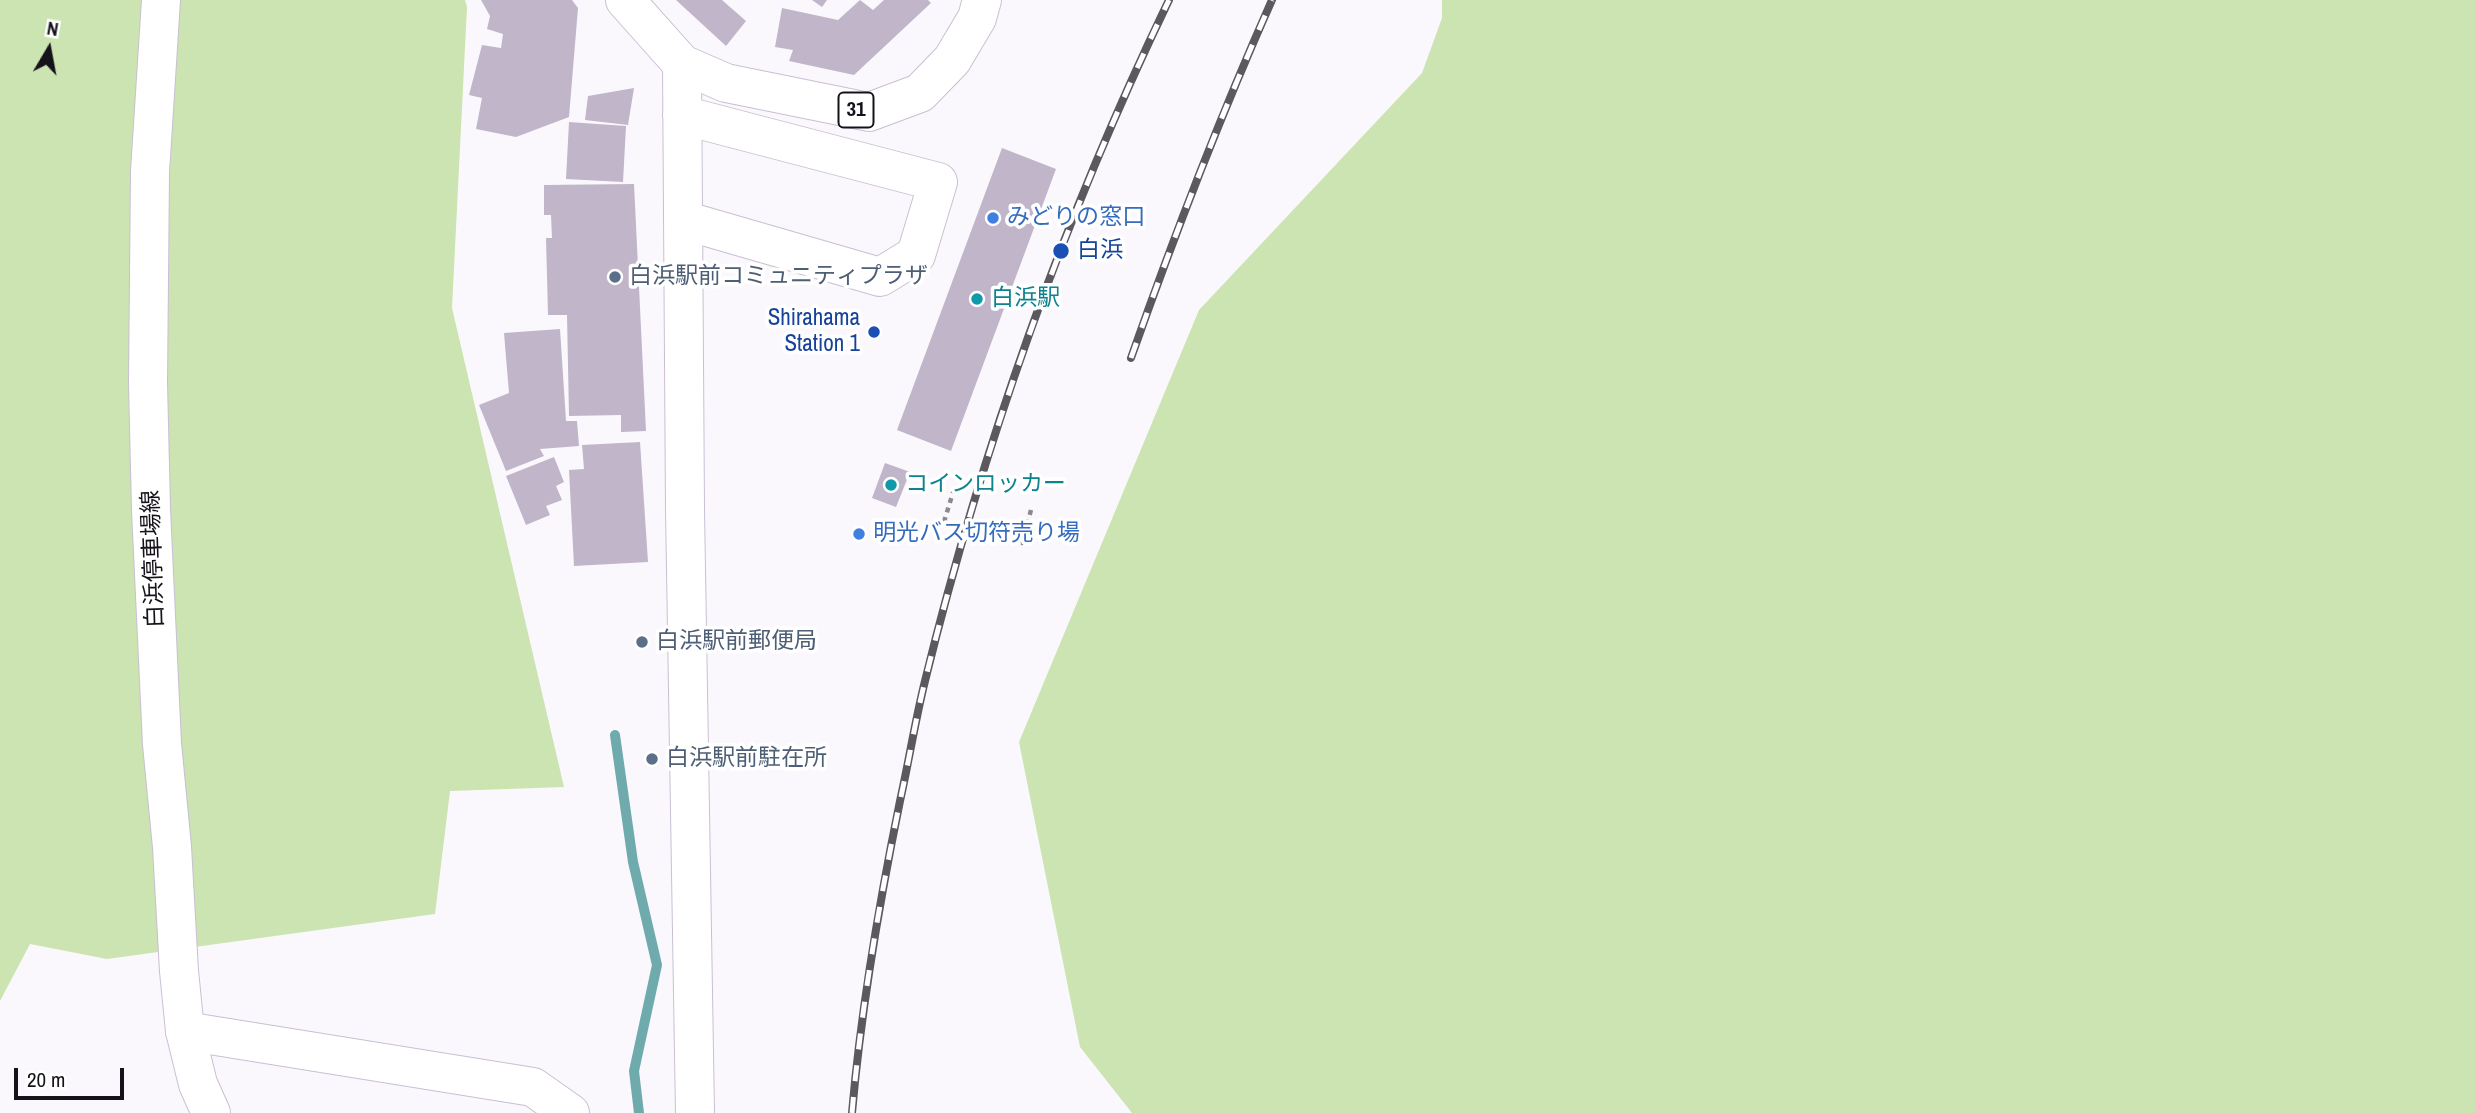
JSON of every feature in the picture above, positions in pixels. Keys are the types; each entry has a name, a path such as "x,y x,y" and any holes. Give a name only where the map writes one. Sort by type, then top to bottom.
{"main road":[{"name":"白浜停車場線","path":"162,0 150,172 148,383 162,744 185,1031 198,1084 211,1113"},
{"name":"31","path":"625,0 682,64 726,83 869,112 920,93 951,60 977,18 982,0"},
{"path":"682,64 685,536 695,1113"},
{"path":"682,115 938,182 916,256 880,277 683,220"},
{"path":"185,1031 533,1087 570,1113"}],"path":[{"path":"954,489 944,522 992,536 1022,544 1031,510"}],"green space":[{"path":"0,0 465,0 467,7 452,308 564,787 450,791 435,914 107,959 30,944 0,1001"},
{"path":"1442,0 2475,0 2475,1113 1132,1113 1080,1047 1019,742 1199,310 1422,73 1442,18"}],"building":[{"path":"481,0 572,0 578,8 569,117 516,137 476,129 482,98 469,95 482,45 501,48 503,34 487,29 490,16"},
{"path":"676,0 722,0 746,21 726,46"},
{"path":"812,0 827,0 822,7"},
{"path":"860,0 873,10 884,0 928,0 931,3 854,75 789,61 793,50 775,47 782,8 838,20"},
{"path":"634,88 628,125 585,120 588,96"},
{"path":"569,122 626,126 623,182 566,179"},
{"name":"白浜駅","path":"1002,148 1056,169 951,451 897,430"},
{"path":"634,184 646,431 621,432 621,415 569,416 567,315 548,315 546,238 552,238 551,215 544,215 544,185"},
{"path":"560,329 566,421 577,421 579,446 540,449 544,456 506,471 479,405 509,393 504,333"},
{"path":"640,442 648,562 574,566 569,470 584,469 582,445"},
{"path":"554,457 564,482 556,486 562,500 546,506 550,515 526,525 506,476"},
{"name":"コインロッカー","path":"885,463 910,472 896,507 872,498"}],"waterway":[{"path":"615,735 633,862 657,965 634,1071 639,1113"}],"railway":[{"path":"852,1113 866,995 885,878 921,696 948,594 1000,420 1029,334 1095,165 1169,0"},
{"path":"1131,358 1198,177 1272,0"}],"place":[{"name":"みどりの窓口","path":"993,218"},
{"name":"白浜","path":"1061,251"},
{"name":"白浜駅前コミュニティプラザ","path":"615,277"},
{"name":"白浜駅","path":"977,299"},
{"name":"Shirahama Station 1","path":"874,332"},
{"name":"コインロッカー","path":"891,485"},
{"name":"明光バス切符売り場","path":"859,534"},
{"name":"白浜駅前郵便局","path":"642,642"},
{"name":"白浜駅前駐在所","path":"652,759"}]}
